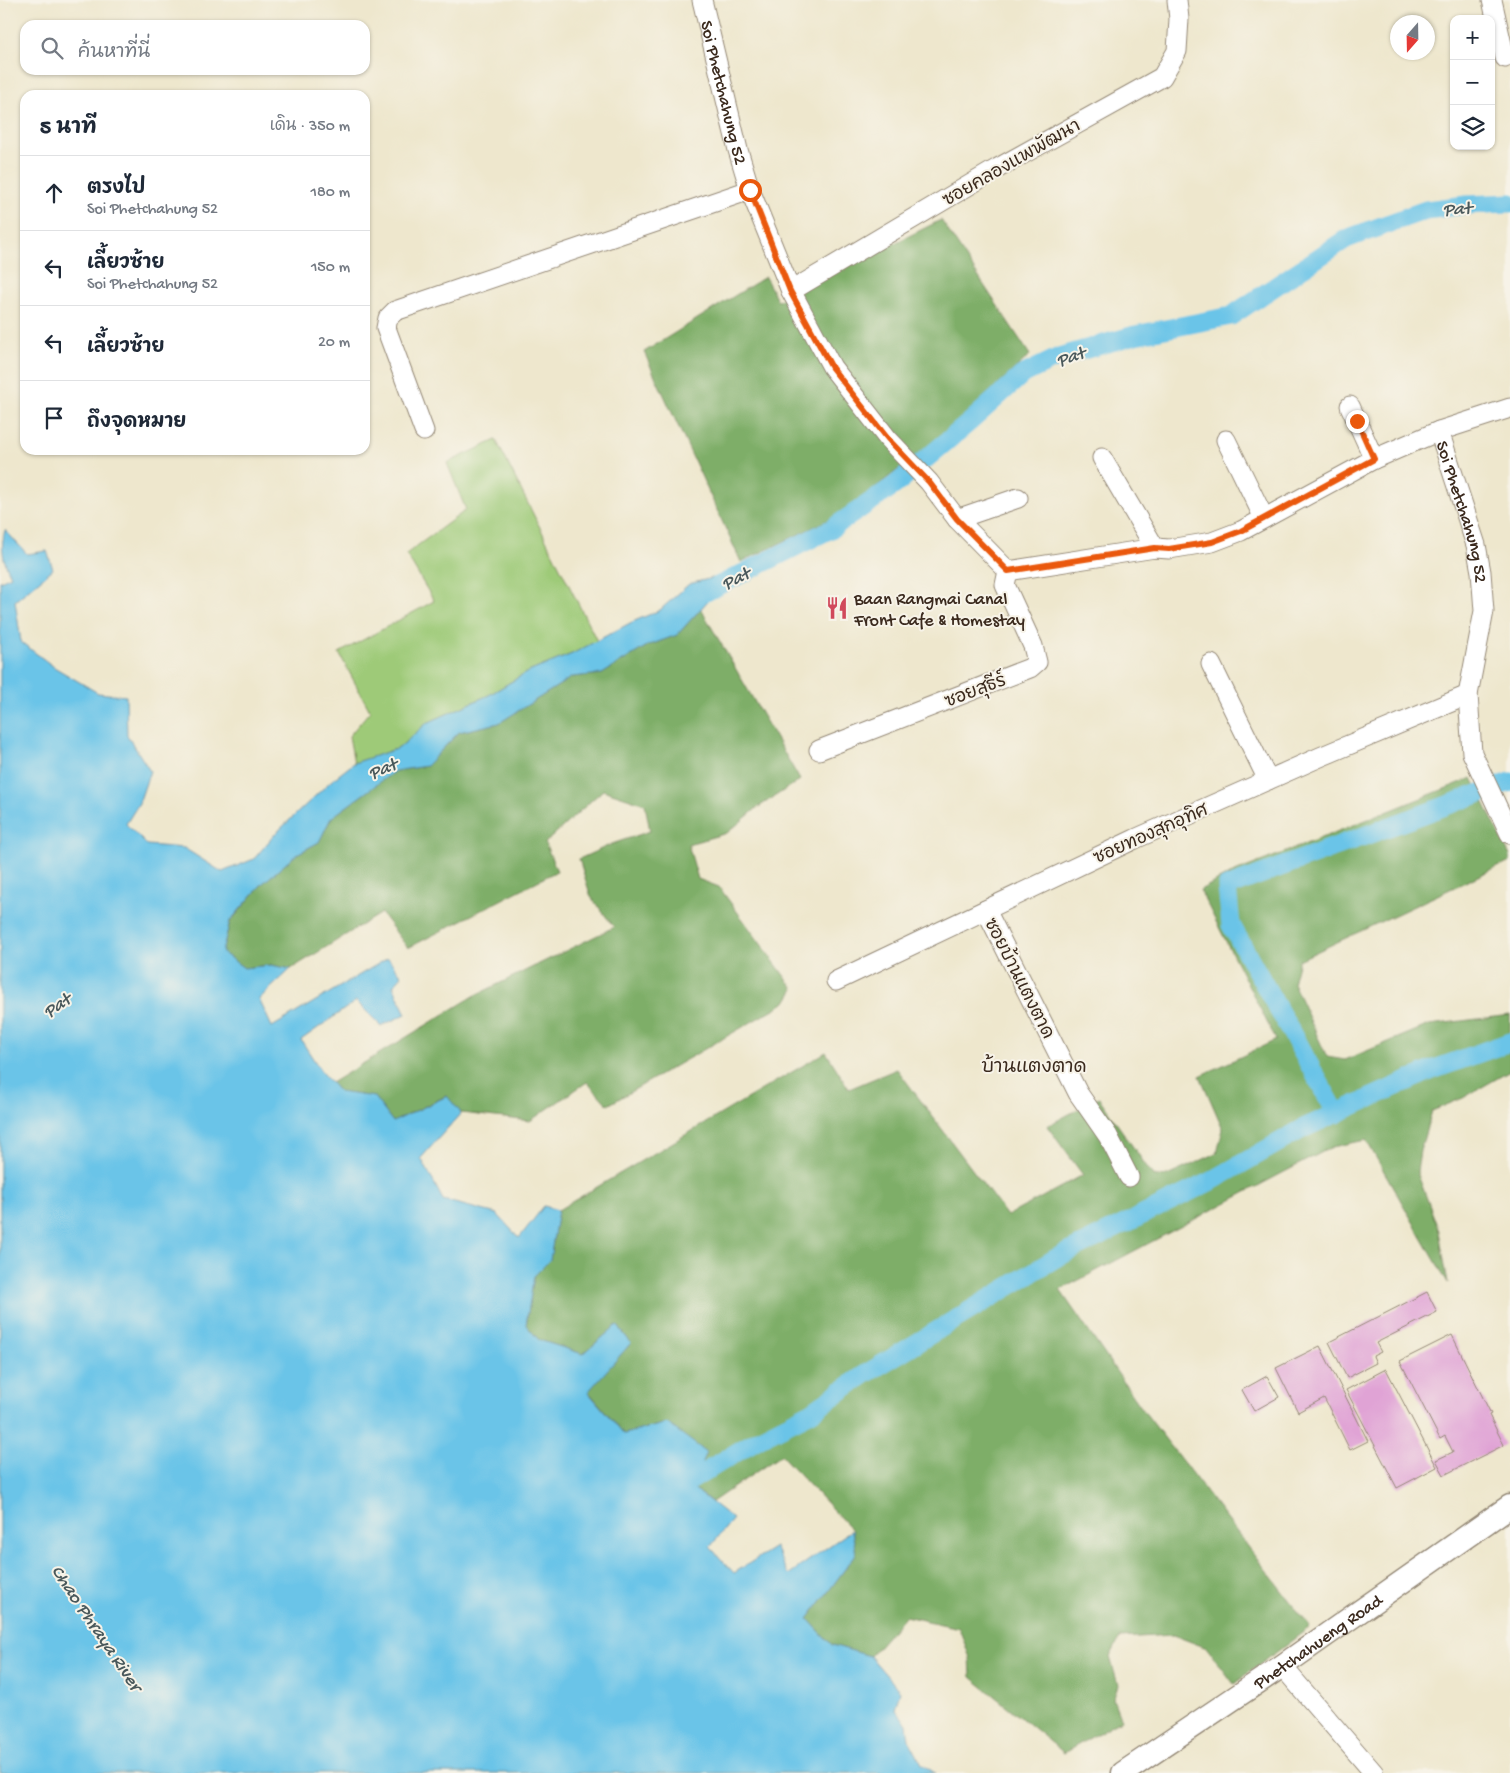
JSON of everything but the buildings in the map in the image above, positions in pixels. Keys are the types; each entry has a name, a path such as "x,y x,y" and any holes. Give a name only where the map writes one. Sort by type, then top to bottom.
{"main road":[{"name":"Phetchahueng Road","path":"1123,1773 1282,1666 1510,1506"}],"street":[{"name":"Soi Phetchahung 52","path":"702,0 738,150 750,190 790,291 832,368 888,439 929,482 957,519 1008,571 1155,548 1169,549 1212,542 1241,531 1374,459 1439,431 1476,544 1481,572 1484,611 1468,695 1473,755 1508,829"},
{"name":"ซอยคลองแพพัฒนา","path":"790,291 998,168 1162,77 1177,51 1179,19 1177,0"},
{"path":"1492,0 1505,58"},
{"path":"424,431 386,328 388,318 395,311 750,190"},
{"path":"1350,406 1374,459"},
{"path":"1439,431 1510,408"},
{"path":"1226,440 1264,518"},
{"path":"1102,458 1155,548"},
{"path":"957,519 1018,498"},
{"name":"ซอยสุธีร์","path":"819,750 1030,668 1037,662 1033,646 1005,585 1008,571"},
{"path":"1211,664 1268,780"},
{"name":"ซอยทองสุกอุทิศ","path":"836,982 1135,838 1468,695"},
{"name":"ซอยบ้านแตงตาด","path":"986,910 1078,1093 1119,1154 1129,1177"},
{"path":"1282,1666 1374,1773"}],"green space":[{"path":"941,220 1030,355 946,432 843,513 741,562 644,352 765,277 778,301"},
{"path":"496,440 597,641 572,654 526,673 489,695 427,723 399,748 354,763 349,736 370,711 339,653 434,601 406,554 466,510 447,463"},
{"path":"701,609 800,780 757,808 727,833 688,844 698,879 719,887 794,989 786,1002 608,1105 587,1082 530,1121 461,1113 446,1096 393,1122 374,1097 339,1092 331,1083 474,996 614,927 591,897 579,859 612,844 650,831 645,804 603,790 545,843 557,871 408,948 381,913 291,969 271,965 244,968 222,952 230,922 262,884 297,854 319,842 331,818 395,771 426,766 459,732 499,723 572,677 602,674 647,646 677,635"},
{"path":"1472,778 1510,856 1510,861 1299,960 1293,983 1327,1057 1345,1060 1429,1025 1510,1015 1510,1071 1463,1098 1432,1111 1420,1151 1417,1172 1439,1231 1448,1283 1366,1140 1332,1147 1060,1290 1143,1410 1310,1627 1234,1684 1207,1648 1173,1635 1120,1638 1110,1657 1118,1685 1113,1699 1121,1720 1064,1753 971,1677 970,1658 959,1628 905,1616 870,1656 832,1645 808,1619 856,1554 852,1530 781,1455 712,1502 692,1487 667,1423 624,1434 588,1391 631,1343 617,1325 583,1354 539,1340 526,1325 534,1276 550,1260 558,1210 826,1052 849,1089 897,1069 1007,1216 1083,1175 1047,1126 1099,1098 1154,1177 1167,1176 1217,1153 1223,1129 1200,1076 1276,1040 1200,890 1230,874"}],"water":[{"name":"Chao Phraya River","path":"5,530 27,554 47,551 53,569 15,601 21,642 54,667 98,693 126,696 127,735 150,771 139,803 126,824 147,845 184,848 222,872 254,859 275,834 331,781 354,763 399,748 427,723 489,695 526,673 572,654 630,623 660,610 689,584 712,578 725,582 677,635 647,646 602,674 572,677 499,723 459,732 426,766 395,771 331,818 319,842 297,854 262,884 230,921 222,952 244,968 271,965 291,969 259,999 272,1027 388,958 402,976 393,986 406,1014 381,1026 356,1001 301,1040 323,1074 339,1092 374,1097 393,1122 447,1096 461,1113 421,1158 443,1200 497,1214 519,1238 544,1206 558,1210 550,1260 534,1276 526,1325 539,1340 583,1354 617,1325 631,1343 588,1392 624,1434 667,1423 706,1452 692,1487 733,1519 710,1547 734,1573 775,1547 788,1575 852,1530 856,1554 808,1619 832,1645 870,1656 900,1691 895,1709 907,1724 909,1740 922,1764 935,1773 0,1773 0,581 11,576 3,554"}],"waterway":[{"name":"Pat","path":"702,594 831,529 895,485 1022,375 1059,357 1135,335 1231,316 1346,239 1426,210 1466,205 1510,203"},
{"path":"1337,1114 1231,925 1227,887 1510,782"},
{"path":"674,1491 760,1438 811,1412 864,1375 1056,1258 1215,1179 1304,1128 1432,1070 1510,1042"}],"place":[{"name":"Baan Rangmai Canal Front Cafe & Homestay","path":"837,608"}],"district":[{"name":"บ้านแตงตาด","path":"1034,1065"}],"route":[{"path":"750,190 790,291 832,368 888,439 929,482 957,519 991,556 1008,571 1155,548 1169,549 1212,542 1241,531 1374,459 1357,421"}]}
